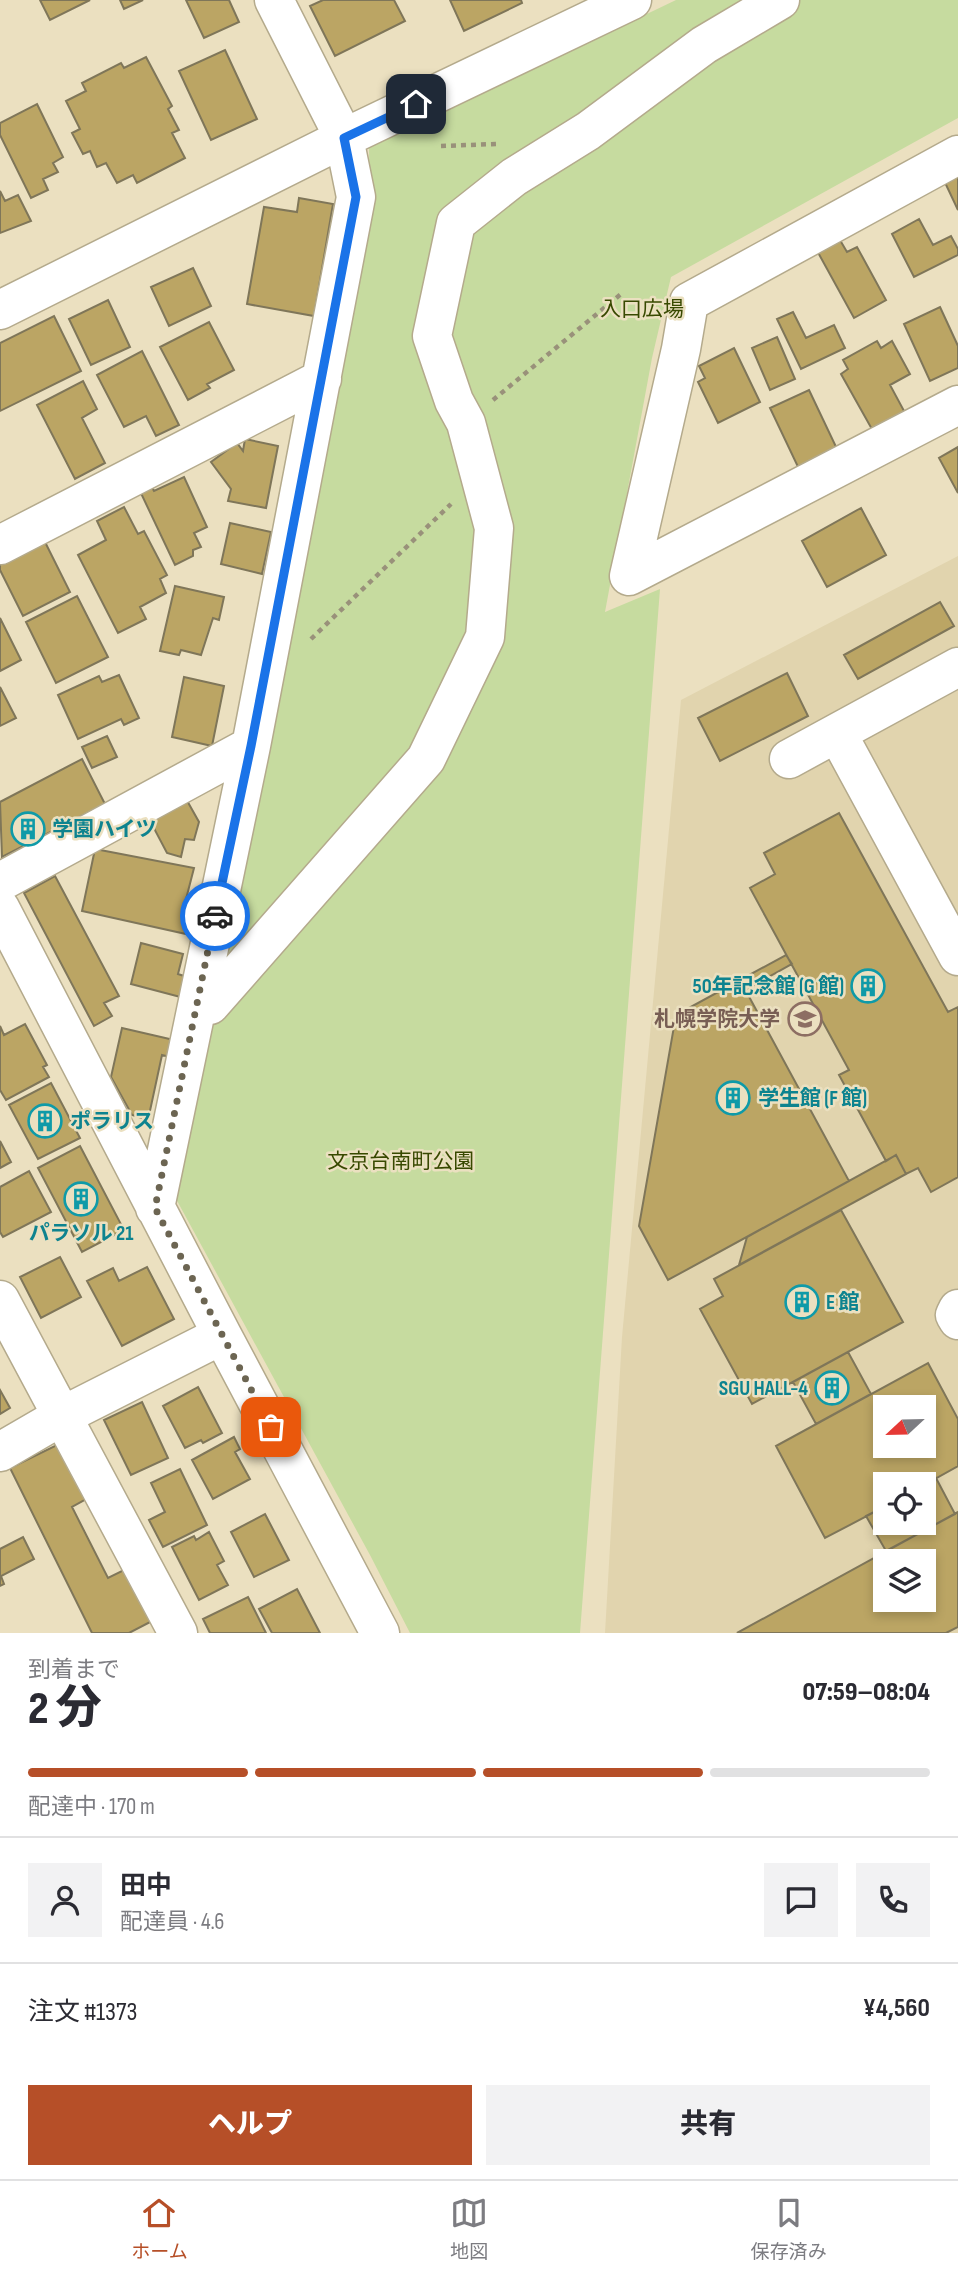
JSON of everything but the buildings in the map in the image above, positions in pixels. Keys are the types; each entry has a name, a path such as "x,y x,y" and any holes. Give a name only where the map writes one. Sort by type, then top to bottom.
{"street":[{"path":"155,1208 251,746 356,197 344,138 274,0"},
{"path":"0,310 344,138 632,0"},
{"path":"210,1005 426,759 485,637 494,528 466,423 454,401 432,336 456,223 514,177 587,131 704,45 780,0"},
{"path":"958,155 689,302 681,349 629,576 958,405"},
{"path":"0,545 322,379"},
{"path":"789,759 958,667"},
{"path":"837,733 958,956"},
{"path":"0,882 251,746"},
{"path":"0,908 380,1633"},
{"path":"0,1300 178,1633"},
{"path":"958,1309 955,1315 958,1320"},
{"path":"0,1451 62,1416 222,1335"}],"path":[{"path":"466,423 621,294"},
{"path":"307,642 480,477"}],"shaded area":[{"name":"札幌学院大学","path":"958,556 958,1633 605,1633 622,1337 681,700"}],"green space":[{"name":"文京台南町公園","path":"676,0 958,0 958,118 671,277 652,358 605,612 660,589 580,1633 410,1633 175,1197 370,201 369,147"}],"way so far":[{"path":"215,916 155,1208 271,1427"}],"place":[{"name":"学園ハイツ","path":"28,829"},
{"name":"50年記念館 (G 館)","path":"868,986"},
{"name":"札幌学院大学","path":"805,1019"},
{"name":"学生館 (F 館)","path":"733,1098"},
{"name":"ポラリス","path":"45,1121"},
{"name":"パラソル 21","path":"81,1199"},
{"name":"E 館","path":"802,1302"},
{"name":"SGU HALL-4","path":"832,1388"}],"route":[{"path":"215,916 251,746 356,197 344,138 416,104"}],"park label":[{"name":"入口広場","path":"642,309"}]}
